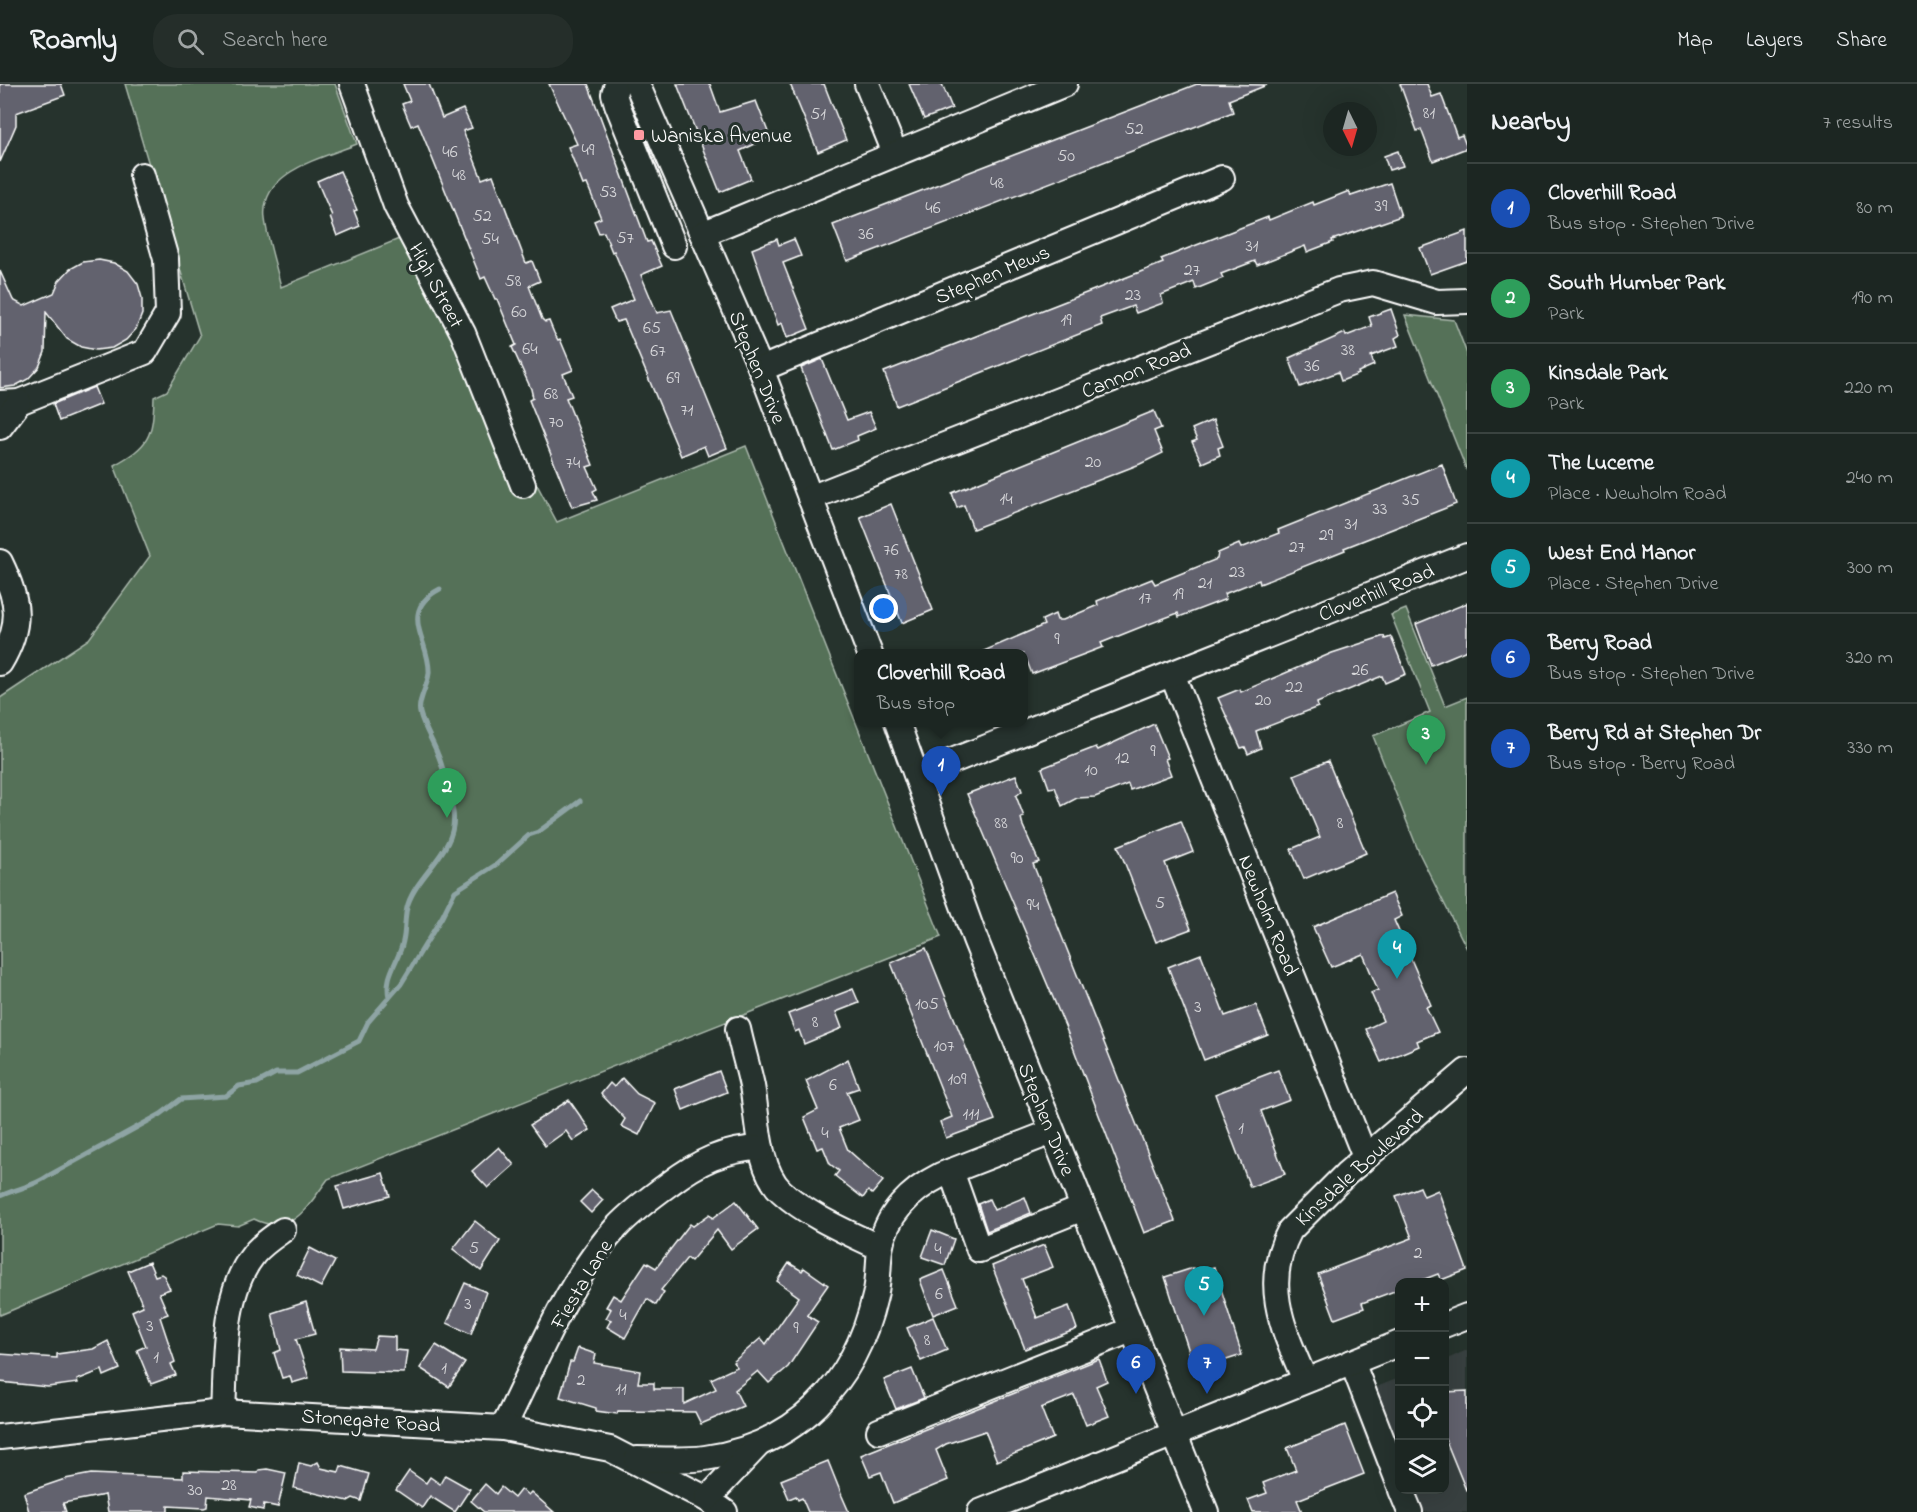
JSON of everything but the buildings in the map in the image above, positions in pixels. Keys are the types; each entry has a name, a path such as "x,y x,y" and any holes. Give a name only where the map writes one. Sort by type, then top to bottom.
{"street":[{"name":"High Street","path":"352,84 396,206 463,333 523,485"},
{"path":"617,84 615,94 617,104 674,246"},
{"name":"Stephen Drive","path":"638,84 761,369 868,649"},
{"path":"867,84 895,153"},
{"path":"702,234 1065,84"},
{"path":"0,427 10,402 145,352 168,313 166,259 142,175"},
{"name":"Stephen Mews","path":"761,369 1222,178"},
{"name":"Cannon Road","path":"810,498 1339,290 1373,283 1437,302 1467,301"},
{"name":"Cloverhill Road","path":"917,775 1467,556"},
{"path":"0,562 14,590 17,616 15,633 0,663"},
{"name":"Newholm Road","path":"1172,674 1365,1157"},
{"name":"Stephen Drive","path":"899,727 975,939 1206,1512"},
{"path":"738,1029 752,1088 761,1148 780,1190 819,1216 880,1248"},
{"name":"Kinsdale Boulevard","path":"1305,1380 1277,1310 1277,1262 1290,1230 1365,1157 1467,1071"},
{"path":"634,1460 702,1458 758,1445 785,1431 811,1412 830,1394 844,1373 870,1316 879,1274 880,1248 900,1204 924,1183 1052,1132"},
{"name":"Fiesta Lane","path":"503,1428 571,1291 591,1260 617,1227 694,1165 737,1149 761,1148"},
{"path":"951,1171 979,1250 1083,1208"},
{"path":"223,1412 228,1330 238,1285 254,1254 283,1230"},
{"path":"1449,1323 1467,1316"},
{"path":"879,1431 1131,1330"},
{"path":"980,1512 1395,1345"},
{"path":"1352,1362 1400,1500"},
{"name":"Stonegate Road","path":"0,1437 223,1412 503,1428 610,1449 716,1506"},
{"path":"716,1506 758,1445"}],"shaded area":[{"path":"1467,1350 1467,1512 1398,1512 1383,1483 1349,1398 1395,1380 1395,1494 1449,1494 1449,1358"}],"green space":[{"path":"125,84 335,84 357,144 311,161 283,178 272,189 266,203 265,219 281,287 404,237 557,522 746,446 854,718 854,727 858,727 941,937 328,1179 305,1209 289,1222 279,1225 267,1224 254,1219 238,1226 218,1224 0,1315 0,698 89,639 150,556 114,465 135,452 147,439 152,422 154,397 167,391 200,336"},
{"path":"1405,315 1454,320 1467,354 1467,471"},
{"path":"1406,609 1445,706 1467,697 1467,949 1420,855 1373,736 1430,712 1391,615"}],"waterway":[{"path":"389,997 390,975 403,941 408,904 413,892 444,849 453,825 453,812 442,767 419,708 429,673 418,618 420,607 427,598 440,589"},
{"path":"0,1196 42,1180 161,1114 181,1099 226,1096 239,1086 257,1083 276,1073 297,1073 359,1041 368,1022 401,984 442,917 455,891 497,864 529,835 538,832 580,801"}],"place":[{"name":"Waniska Avenue","path":"639,135"},
{"name":"Kinsdale Park","path":"1426,765"},
{"name":"Cloverhill Road","path":"941,796"},
{"name":"South Humber Park","path":"447,818"},
{"name":"The Lucerne","path":"1397,979"},
{"name":"West End Manor","path":"1204,1316"},
{"name":"Berry Road","path":"1136,1394"},
{"name":"Berry Rd at Stephen Dr","path":"1207,1394"}]}
